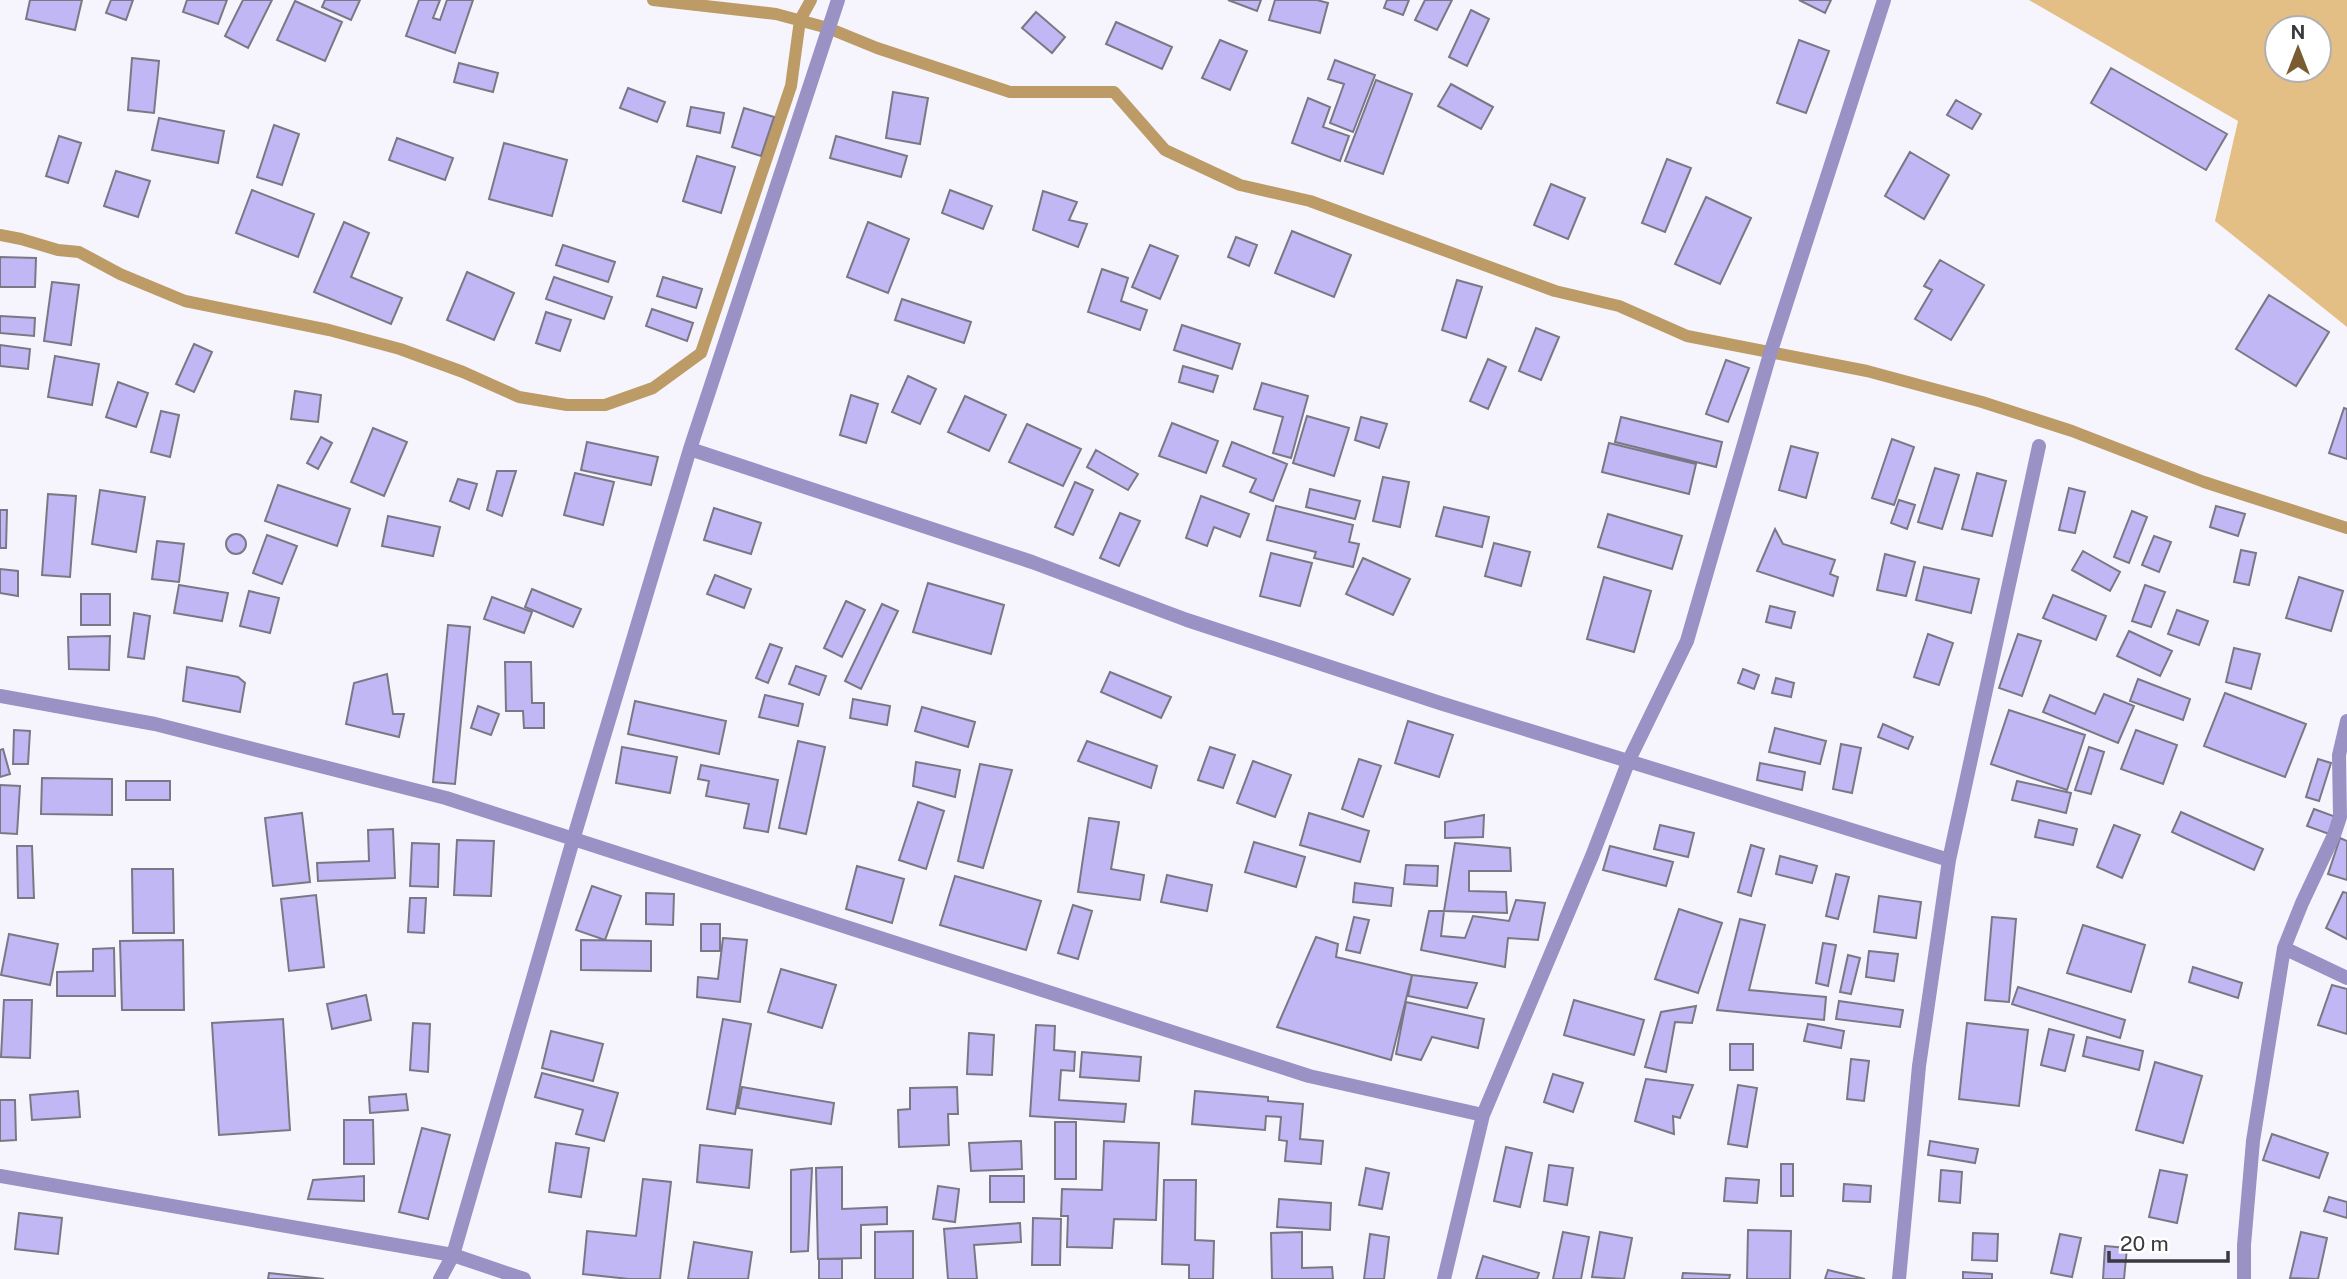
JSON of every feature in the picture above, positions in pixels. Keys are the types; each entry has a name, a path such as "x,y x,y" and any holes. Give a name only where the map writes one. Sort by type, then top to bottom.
{"street":[{"path":"440,1279 453,1255 690,449 838,0"},
{"path":"1444,1279 1483,1115 1592,856 1629,760 1686,641 1770,354 1884,0"},
{"path":"1899,1279 1919,1066 1950,860 2039,446"},
{"path":"690,449 1032,562 1237,636 1440,703 1950,860"},
{"path":"0,696 155,724 446,798 1309,1076 1483,1115"},
{"path":"2244,1279 2244,1245 2253,1141 2284,948 2340,817 2339,755 2347,721"},
{"path":"2284,948 2347,978"},
{"path":"0,1177 453,1255 524,1279"}],"shaded area":[{"path":"2029,0 2347,0 2347,327 2215,221 2238,121"}],"building":[{"path":"30,0 82,0 75,30 26,19"},
{"path":"111,0 133,0 126,20 106,13"},
{"path":"187,0 227,0 218,24 183,12"},
{"path":"243,0 272,0 248,48 225,36"},
{"path":"325,0 360,0 351,20 322,7"},
{"path":"419,0 440,0 433,18 440,20 447,0 473,0 455,53 406,36"},
{"path":"1228,0 1261,0 1257,11"},
{"path":"1275,0 1317,0 1328,3 1320,33 1269,20"},
{"path":"1387,0 1409,0 1403,15 1384,8"},
{"path":"1425,0 1452,0 1437,30 1415,20"},
{"path":"1799,0 1831,0 1825,13"},
{"path":"295,1 342,22 325,61 277,40"},
{"path":"1471,10 1489,19 1467,66 1449,57"},
{"path":"1036,12 1065,37 1052,53 1022,28"},
{"path":"1116,22 1172,47 1162,69 1106,44"},
{"path":"1220,40 1247,51 1230,90 1202,78"},
{"path":"1799,40 1829,51 1806,113 1777,103"},
{"path":"132,58 159,61 154,113 128,110"},
{"path":"1335,60 1375,75 1353,132 1330,123 1344,84 1328,79"},
{"path":"459,63 498,73 493,92 454,82"},
{"path":"2111,68 2227,134 2206,170 2091,103"},
{"path":"1376,80 1412,94 1383,174 1345,161"},
{"path":"1451,84 1493,107 1481,129 1438,106"},
{"path":"628,88 665,102 657,122 620,108"},
{"path":"893,92 928,98 920,144 886,138"},
{"path":"1308,98 1330,107 1323,127 1349,136 1340,161 1292,143"},
{"path":"1956,100 1981,114 1972,129 1947,115"},
{"path":"691,107 724,113 720,133 687,126"},
{"path":"744,108 774,117 761,156 732,147"},
{"path":"159,118 224,131 218,163 152,150"},
{"path":"274,125 299,134 282,185 257,177"},
{"path":"59,136 81,143 68,183 46,176"},
{"path":"836,136 907,156 901,177 830,158"},
{"path":"397,138 453,158 445,180 389,160"},
{"path":"504,143 567,160 552,216 489,199"},
{"path":"1910,152 1949,175 1924,219 1885,196"},
{"path":"697,156 735,167 721,213 683,201"},
{"path":"1667,159 1691,168 1665,232 1642,223"},
{"path":"116,171 150,181 138,217 104,206"},
{"path":"1551,184 1585,198 1568,239 1534,225"},
{"path":"252,190 314,214 298,257 236,233"},
{"path":"950,190 992,206 983,229 942,213"},
{"path":"1043,191 1077,202 1069,220 1087,224 1078,247 1033,230"},
{"path":"1706,197 1751,218 1720,284 1675,264"},
{"path":"344,222 369,233 351,277 402,298 391,324 314,292"},
{"path":"868,222 909,239 888,293 847,277"},
{"path":"1292,231 1351,255 1334,297 1275,273"},
{"path":"1236,237 1257,245 1249,266 1228,257"},
{"path":"563,245 615,262 608,282 556,265"},
{"path":"1150,245 1178,256 1160,299 1132,287"},
{"path":"0,257 36,258 35,287 0,287"},
{"path":"1940,260 1984,285 1951,340 1915,319 1932,290 1924,286"},
{"path":"1102,269 1128,278 1121,301 1147,310 1140,330 1088,312"},
{"path":"467,272 514,293 494,340 447,320"},
{"path":"554,277 612,297 604,319 546,299"},
{"path":"663,277 702,289 696,308 657,296"},
{"path":"1457,280 1482,287 1466,338 1442,330"},
{"path":"52,282 79,285 71,345 44,341"},
{"path":"2269,295 2329,332 2296,386 2236,349"},
{"path":"902,299 971,322 964,343 895,320"},
{"path":"652,309 693,323 687,341 646,326"},
{"path":"546,312 571,320 560,351 536,343"},
{"path":"0,316 35,318 34,336 0,333"},
{"path":"1182,325 1240,344 1232,369 1174,350"},
{"path":"1536,328 1559,337 1541,380 1519,371"},
{"path":"194,344 212,352 194,392 176,384"},
{"path":"0,345 30,349 28,369 0,366"},
{"path":"55,356 99,364 92,405 48,397"},
{"path":"1488,359 1506,367 1488,409 1470,401"},
{"path":"1726,360 1749,368 1728,422 1706,414"},
{"path":"1183,366 1218,376 1213,392 1179,382"},
{"path":"908,376 936,389 920,424 892,412"},
{"path":"118,382 148,393 136,427 106,417"},
{"path":"1262,383 1308,396 1291,458 1273,453 1283,417 1254,409"},
{"path":"295,391 321,395 318,422 291,419"},
{"path":"851,395 878,404 866,443 840,435"},
{"path":"965,396 1006,415 989,451 948,432"},
{"path":"2344,408 2347,409 2347,459 2329,453"},
{"path":"161,411 179,415 170,457 151,452"},
{"path":"1307,416 1349,428 1334,476 1293,463"},
{"path":"1361,417 1387,424 1379,448 1355,440"},
{"path":"1621,417 1722,442 1716,467 1615,442"},
{"path":"1172,423 1218,441 1206,473 1159,456"},
{"path":"1027,424 1081,449 1063,486 1009,462"},
{"path":"373,428 407,442 384,496 351,482"},
{"path":"321,437 332,443 318,469 307,463"},
{"path":"1892,439 1914,447 1894,505 1872,498"},
{"path":"587,442 658,457 651,485 581,470"},
{"path":"1232,442 1287,464 1273,501 1250,492 1256,479 1223,466"},
{"path":"1609,443 1696,464 1689,494 1602,472"},
{"path":"1791,446 1818,453 1806,498 1779,490"},
{"path":"1096,450 1138,474 1128,490 1087,467"},
{"path":"1935,468 1959,475 1942,529 1918,522"},
{"path":"497,471 516,471 502,516 487,510"},
{"path":"575,473 614,482 603,525 564,515"},
{"path":"1977,473 2006,481 1992,536 1962,529"},
{"path":"1383,477 1409,482 1400,527 1373,521"},
{"path":"458,479 477,484 469,509 450,501"},
{"path":"1075,482 1093,490 1073,535 1055,527"},
{"path":"278,485 350,509 337,546 265,521"},
{"path":"2069,488 2085,492 2075,533 2059,530"},
{"path":"1310,489 1360,501 1355,519 1306,507"},
{"path":"100,490 145,497 136,552 92,544"},
{"path":"48,494 76,496 70,577 42,575"},
{"path":"1201,496 1249,514 1240,537 1214,527 1207,546 1186,538"},
{"path":"1899,500 1915,505 1907,529 1891,523"},
{"path":"1276,506 1353,525 1349,542 1359,544 1353,567 1314,558 1316,552 1267,540"},
{"path":"2216,506 2245,514 2238,536 2210,527"},
{"path":"1444,507 1489,517 1482,547 1436,536"},
{"path":"714,508 761,523 751,554 704,540"},
{"path":"0,510 7,510 6,548 0,548"},
{"path":"2132,511 2147,517 2129,563 2114,557"},
{"path":"1120,513 1140,521 1119,566 1100,558"},
{"path":"1608,514 1682,536 1672,569 1598,547"},
{"path":"388,516 440,527 433,556 382,546"},
{"path":"1775,529 1783,544 1835,560 1830,574 1838,577 1833,596 1757,571"},
{"path":"236,534 243,537 246,544 243,551 236,554 229,551 226,544 229,537"},
{"path":"267,535 297,546 282,584 253,573"},
{"path":"2154,536 2171,542 2159,572 2142,565"},
{"path":"157,541 184,544 179,582 152,579"},
{"path":"1494,543 1530,552 1521,586 1485,576"},
{"path":"2241,550 2256,553 2249,585 2234,582"},
{"path":"2083,551 2120,572 2110,591 2072,570"},
{"path":"1271,553 1312,563 1300,606 1260,596"},
{"path":"1885,554 1915,562 1906,596 1877,590"},
{"path":"1363,558 1410,579 1393,615 1346,594"},
{"path":"1924,567 1979,579 1971,613 1916,600"},
{"path":"0,569 18,571 18,596 0,593"},
{"path":"715,575 751,589 744,608 707,594"},
{"path":"1604,577 1651,591 1634,652 1587,639"},
{"path":"2299,577 2343,591 2331,631 2286,618"},
{"path":"928,583 1004,605 991,654 913,632"},
{"path":"179,585 228,593 222,621 174,613"},
{"path":"2145,585 2165,592 2151,627 2132,621"},
{"path":"532,589 581,609 573,627 525,607"},
{"path":"249,591 279,598 270,633 240,626"},
{"path":"81,594 110,594 110,625 81,625"},
{"path":"2053,595 2106,616 2096,640 2043,618"},
{"path":"492,597 532,612 524,633 484,619"},
{"path":"846,601 865,610 842,657 824,648"},
{"path":"882,604 898,611 861,689 845,681"},
{"path":"1770,606 1795,612 1791,628 1766,622"},
{"path":"2177,610 2208,621 2199,645 2168,634"},
{"path":"134,613 150,616 144,659 128,657"},
{"path":"448,625 470,627 455,784 433,782"},
{"path":"2129,631 2172,651 2160,676 2117,656"},
{"path":"1928,634 1953,643 1939,685 1914,677"},
{"path":"2018,634 2041,641 2022,696 1999,688"},
{"path":"110,636 109,670 69,669 68,637"},
{"path":"770,644 782,648 768,683 756,678"},
{"path":"2234,648 2260,654 2251,689 2226,682"},
{"path":"505,662 531,662 532,703 544,703 544,728 524,728 523,711 506,711"},
{"path":"796,666 826,676 819,695 789,684"},
{"path":"187,667 238,677 245,683 240,712 183,701"},
{"path":"1743,669 1759,675 1754,689 1738,683"},
{"path":"1110,672 1171,697 1161,718 1101,692"},
{"path":"387,674 393,714 404,714 399,737 346,724 354,683"},
{"path":"1776,678 1794,683 1791,697 1772,693"},
{"path":"2138,679 2190,699 2183,720 2130,701"},
{"path":"2225,693 2306,724 2285,777 2204,746"},
{"path":"2104,694 2134,706 2118,743 2043,712 2050,695 2095,714"},
{"path":"765,695 803,704 798,726 759,717"},
{"path":"853,699 890,706 887,725 850,718"},
{"path":"635,701 726,721 719,754 628,734"},
{"path":"478,706 499,714 491,735 471,728"},
{"path":"922,707 975,722 968,747 915,731"},
{"path":"2009,710 2085,735 2067,790 1991,764"},
{"path":"1408,721 1453,735 1439,777 1395,763"},
{"path":"1883,724 1913,737 1908,749 1878,737"},
{"path":"1775,728 1826,741 1820,764 1769,752"},
{"path":"14,730 30,731 28,764 13,764"},
{"path":"2136,730 2177,745 2163,784 2121,769"},
{"path":"798,741 825,747 806,834 779,828"},
{"path":"1087,741 1157,766 1151,788 1078,761"},
{"path":"1841,744 1861,748 1852,793 1833,789"},
{"path":"622,747 677,757 670,793 616,783"},
{"path":"1210,747 1235,755 1223,788 1198,780"},
{"path":"2089,747 2104,752 2091,794 2075,790"},
{"path":"3,749 10,774 0,777 0,750"},
{"path":"1359,759 1381,766 1363,817 1342,809"},
{"path":"2318,759 2331,763 2319,801 2306,797"},
{"path":"1253,761 1291,775 1275,817 1237,803"},
{"path":"916,762 960,770 955,797 913,786"},
{"path":"1760,763 1805,772 1802,790 1757,780"},
{"path":"980,764 1012,770 983,868 958,861"},
{"path":"701,765 778,780 768,832 744,828 749,804 706,796 709,781 698,779"},
{"path":"42,778 112,779 112,815 41,814"},
{"path":"126,781 170,781 170,800 126,800"},
{"path":"2017,781 2071,793 2066,813 2012,800"},
{"path":"0,785 20,786 17,834 0,833"},
{"path":"918,802 944,811 926,869 899,860"},
{"path":"2314,809 2336,817 2329,834 2307,826"},
{"path":"2181,812 2263,849 2254,870 2172,832"},
{"path":"302,813 310,882 273,886 265,818"},
{"path":"1309,813 1369,831 1360,862 1300,845"},
{"path":"1484,815 1483,837 1445,838 1445,822"},
{"path":"1089,818 1119,822 1111,869 1144,875 1140,900 1078,892"},
{"path":"2039,820 2077,829 2073,845 2035,837"},
{"path":"1660,825 1694,833 1688,857 1654,849"},
{"path":"2114,825 2140,835 2122,878 2097,867"},
{"path":"393,829 395,878 318,881 317,863 369,861 368,830"},
{"path":"2340,838 2347,841 2347,880 2328,874"},
{"path":"457,840 494,841 491,896 454,895"},
{"path":"1254,842 1305,857 1296,887 1245,872"},
{"path":"412,843 439,844 438,887 410,886"},
{"path":"1455,843 1510,848 1511,871 1469,871 1469,891 1506,892 1507,913 1444,911"},
{"path":"1751,845 1764,849 1751,896 1738,892"},
{"path":"17,846 32,846 34,898 18,898"},
{"path":"1610,846 1673,862 1666,886 1603,870"},
{"path":"1780,856 1817,866 1812,883 1776,874"},
{"path":"1406,865 1438,866 1437,886 1404,884"},
{"path":"857,866 904,879 892,923 846,909"},
{"path":"132,869 173,869 174,933 133,933"},
{"path":"1836,874 1849,877 1838,919 1826,916"},
{"path":"1167,875 1212,885 1207,911 1161,902"},
{"path":"955,876 1041,901 1026,950 940,925"},
{"path":"1355,883 1393,888 1391,906 1353,902"},
{"path":"592,886 621,896 605,940 576,930"},
{"path":"2343,892 2347,893 2347,939 2326,928"},
{"path":"646,893 674,894 673,925 646,924"},
{"path":"316,895 324,967 289,971 281,899"},
{"path":"1879,896 1921,902 1916,938 1874,932"},
{"path":"410,898 426,898 424,933 408,932"},
{"path":"1516,900 1545,903 1538,940 1508,938 1505,967 1421,950 1429,911 1444,911 1441,936 1465,938 1473,916 1509,921"},
{"path":"1073,905 1092,911 1078,959 1058,953"},
{"path":"1679,909 1722,923 1698,993 1655,979"},
{"path":"1354,917 1369,920 1360,953 1346,950"},
{"path":"1992,917 2016,919 2009,1002 1985,1000"},
{"path":"1740,919 1765,925 1749,990 1826,997 1824,1020 1717,1010"},
{"path":"701,924 720,924 720,951 701,951"},
{"path":"2083,925 2145,945 2131,992 2067,973"},
{"path":"9,934 58,944 50,985 1,975"},
{"path":"1316,937 1338,944 1336,957 1412,975 1391,1060 1277,1027"},
{"path":"723,938 747,940 740,1002 697,997 698,977 718,979"},
{"path":"183,940 184,1010 122,1010 120,941"},
{"path":"581,940 651,941 651,971 581,970"},
{"path":"1823,943 1836,945 1828,986 1816,983"},
{"path":"114,948 115,996 57,996 57,972 93,971 93,949"},
{"path":"1869,951 1898,954 1894,981 1866,977"},
{"path":"1848,955 1860,958 1851,994 1840,992"},
{"path":"2193,967 2242,983 2238,998 2189,982"},
{"path":"781,969 836,985 822,1028 768,1012"},
{"path":"1412,975 1477,983 1467,1008 1408,996"},
{"path":"2332,985 2347,989 2347,1034 2318,1025"},
{"path":"2018,987 2125,1020 2120,1038 2012,1004"},
{"path":"366,995 371,1020 332,1029 327,1004"},
{"path":"4,1000 32,1000 30,1058 1,1057"},
{"path":"1574,1000 1644,1020 1634,1055 1564,1035"},
{"path":"1839,1001 1903,1010 1900,1027 1836,1019"},
{"path":"1406,1002 1484,1019 1478,1048 1432,1037 1421,1060 1396,1054"},
{"path":"1696,1006 1692,1023 1675,1022 1666,1072 1645,1067 1661,1012"},
{"path":"283,1019 290,1130 219,1135 212,1023"},
{"path":"723,1019 751,1024 735,1114 707,1109"},
{"path":"413,1023 430,1024 428,1072 410,1070"},
{"path":"1967,1023 2028,1030 2019,1106 1959,1099"},
{"path":"1808,1024 1844,1031 1841,1048 1804,1041"},
{"path":"1036,1025 1055,1026 1054,1050 1075,1052 1074,1071 1061,1070 1059,1100 1126,1104 1124,1122 1030,1116"},
{"path":"2049,1029 2074,1035 2065,1071 2041,1065"},
{"path":"551,1031 603,1044 593,1081 542,1068"},
{"path":"969,1033 994,1035 992,1075 967,1074"},
{"path":"2087,1037 2143,1051 2139,1070 2083,1056"},
{"path":"1730,1044 1753,1044 1753,1070 1730,1070"},
{"path":"1082,1052 1141,1057 1139,1081 1080,1077"},
{"path":"1851,1059 1869,1061 1864,1101 1847,1099"},
{"path":"2155,1062 2202,1076 2183,1143 2136,1130"},
{"path":"542,1073 618,1093 604,1141 576,1134 583,1110 535,1097"},
{"path":"1553,1074 1583,1083 1573,1112 1544,1102"},
{"path":"1646,1079 1693,1085 1680,1118 1673,1116 1674,1134 1635,1121"},
{"path":"1738,1085 1757,1088 1747,1147 1728,1144"},
{"path":"742,1087 834,1103 831,1124 738,1108"},
{"path":"957,1087 958,1114 948,1114 949,1145 899,1147 898,1110 910,1109 910,1088"},
{"path":"78,1091 80,1117 32,1120 30,1095"},
{"path":"1195,1091 1268,1097 1268,1101 1303,1104 1300,1139 1323,1141 1321,1164 1285,1161 1287,1141 1279,1140 1281,1117 1266,1116 1265,1130 1192,1124"},
{"path":"406,1094 408,1110 370,1113 369,1097"},
{"path":"0,1100 15,1100 16,1140 0,1141"},
{"path":"344,1120 373,1120 374,1164 344,1164"},
{"path":"1055,1122 1076,1122 1076,1179 1055,1179"},
{"path":"422,1128 450,1135 428,1219 399,1212"},
{"path":"2272,1134 2328,1153 2319,1178 2263,1160"},
{"path":"1021,1141 1022,1169 971,1171 969,1143"},
{"path":"1104,1141 1159,1143 1156,1220 1114,1219 1112,1248 1067,1247 1068,1216 1061,1216 1062,1189 1102,1190"},
{"path":"1930,1141 1978,1149 1975,1163 1928,1155"},
{"path":"556,1143 589,1148 581,1197 549,1192"},
{"path":"700,1145 752,1150 749,1188 697,1182"},
{"path":"1506,1147 1532,1153 1520,1207 1494,1201"},
{"path":"1781,1164 1793,1164 1793,1196 1781,1196"},
{"path":"1549,1165 1573,1168 1567,1205 1544,1201"},
{"path":"842,1167 842,1209 887,1207 887,1224 861,1225 861,1258 818,1259 816,1168"},
{"path":"812,1168 808,1251 791,1252 791,1170"},
{"path":"1366,1168 1389,1173 1382,1209 1359,1205"},
{"path":"1941,1170 1962,1172 1960,1203 1939,1201"},
{"path":"2160,1170 2187,1175 2177,1223 2149,1217"},
{"path":"364,1176 364,1201 308,1199 313,1180"},
{"path":"990,1176 1024,1176 1024,1202 990,1202"},
{"path":"1726,1178 1759,1180 1757,1203 1724,1201"},
{"path":"643,1179 671,1182 660,1279 583,1274 587,1231 636,1236"},
{"path":"1164,1180 1196,1180 1195,1240 1214,1241 1213,1279 1189,1279 1189,1265 1162,1264"},
{"path":"1844,1184 1871,1186 1870,1202 1843,1201"},
{"path":"938,1186 959,1189 955,1222 933,1219"},
{"path":"2329,1197 2347,1202 2347,1218 2324,1211"},
{"path":"1279,1199 1331,1203 1330,1230 1277,1227"},
{"path":"19,1213 62,1218 58,1254 15,1249"},
{"path":"1033,1218 1061,1219 1060,1265 1032,1265"},
{"path":"1020,1223 1021,1242 974,1245 977,1279 948,1279 944,1229"},
{"path":"1748,1230 1791,1231 1790,1279 1747,1279"},
{"path":"913,1231 913,1279 875,1279 875,1232"},
{"path":"1302,1232 1302,1268 1332,1267 1333,1279 1272,1279 1271,1233"},
{"path":"1563,1232 1589,1237 1581,1279 1553,1279"},
{"path":"1600,1232 1632,1238 1624,1279 1592,1277"},
{"path":"2301,1232 2327,1238 2318,1279 2290,1278"},
{"path":"1973,1233 1998,1234 1997,1261 1972,1260"},
{"path":"1370,1234 1389,1237 1384,1279 1364,1279"},
{"path":"2060,1234 2081,1238 2072,1277 2051,1273"},
{"path":"694,1242 752,1252 748,1279 688,1279"},
{"path":"2105,1246 2127,1248 2124,1279 2103,1279"},
{"path":"1483,1256 1539,1273 1537,1279 1476,1279"},
{"path":"819,1259 842,1259 842,1279 819,1279"},
{"path":"1828,1270 1865,1279 1825,1279"},
{"path":"1963,1272 1992,1274 1992,1279 1963,1279"},
{"path":"269,1273 324,1279 268,1279"},
{"path":"1683,1273 1730,1275 1729,1279 1682,1279"}],"waterway":[{"path":"653,0 776,14 828,28 877,48 1010,92 1114,92 1165,150 1240,185 1310,201 1555,291 1619,306 1687,336 1867,371 1982,402 2072,431 2204,482 2347,528"},
{"path":"0,235 58,250 79,252 120,274 185,301 329,330 400,349 463,372 519,397 567,405 605,405 653,388 701,353 791,86 800,20 811,0"}]}
